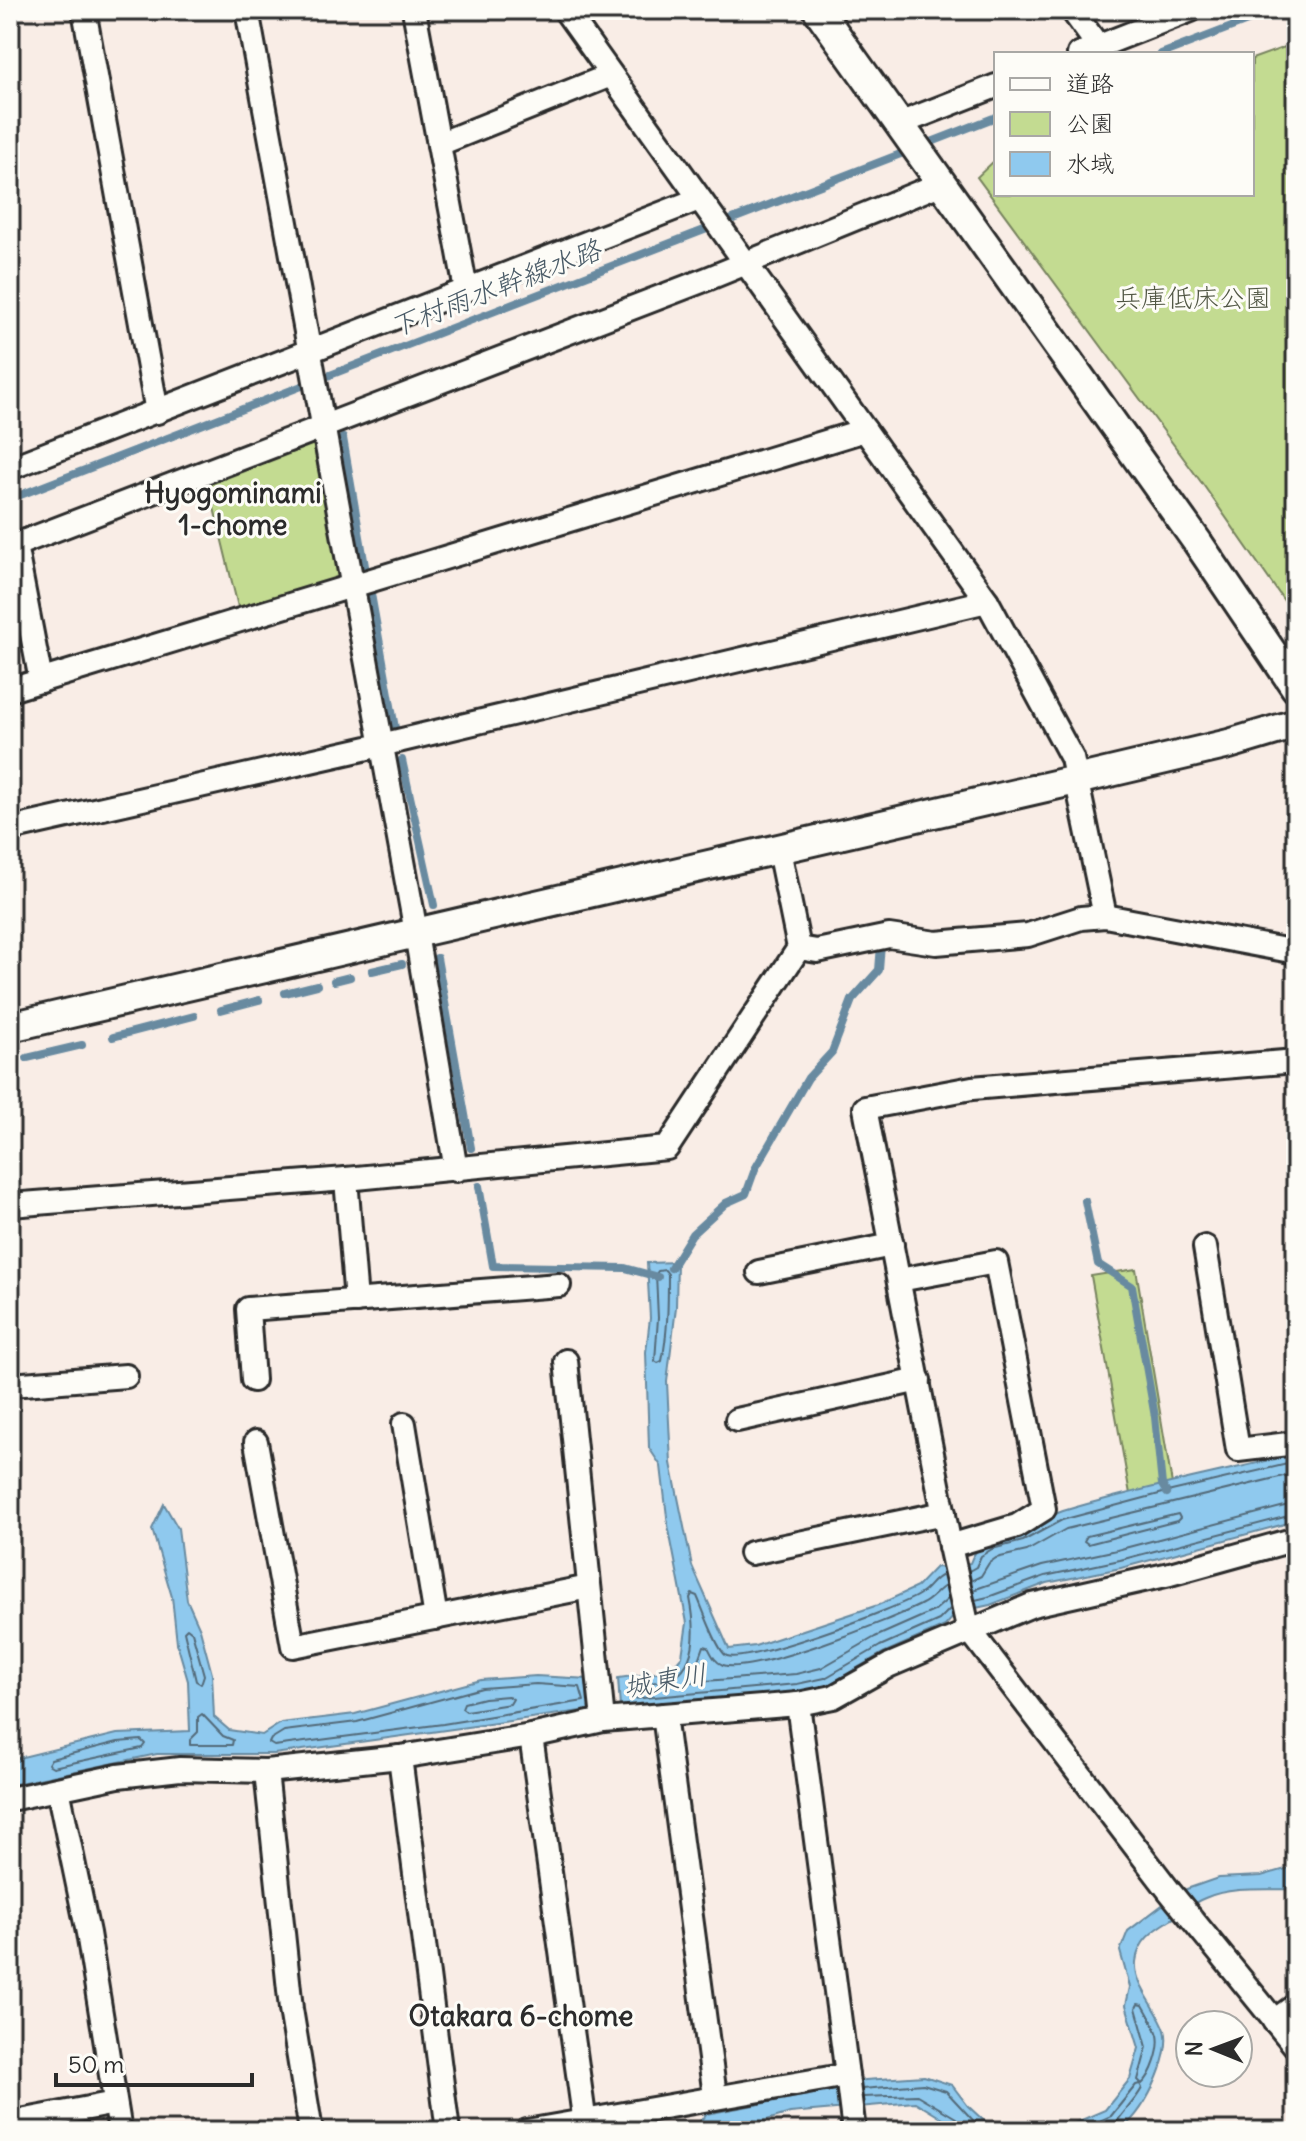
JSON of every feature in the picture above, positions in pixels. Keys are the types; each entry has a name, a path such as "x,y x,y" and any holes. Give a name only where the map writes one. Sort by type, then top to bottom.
{"street":[{"path":"84,10 157,412"},
{"path":"247,10 416,933 456,1170"},
{"path":"414,10 466,290"},
{"path":"565,10 987,601 1072,758 1105,916"},
{"path":"818,10 1198,543 1296,688"},
{"path":"1072,10 1088,50 1191,10"},
{"path":"439,144 611,75"},
{"path":"902,128 994,87"},
{"path":"41,681 12,546 321,417 707,279 738,254 934,175"},
{"path":"10,468 311,358 466,290 701,202"},
{"path":"10,690 865,430"},
{"path":"10,829 381,745 987,601"},
{"path":"10,1027 1229,744 1296,724"},
{"path":"10,1205 456,1170 667,1148 799,948 779,850"},
{"path":"799,948 817,951 889,936 936,943 1028,935 1081,918 1105,916 1296,952"},
{"path":"1296,1061 972,1088 865,1108 951,1552 970,1628 1191,1920 1296,2047"},
{"path":"346,1179 356,1301"},
{"path":"759,1272 892,1245"},
{"path":"1205,1247 1238,1450 1296,1443"},
{"path":"899,1280 996,1262 1044,1509 1017,1526 951,1552"},
{"path":"253,1380 248,1309 559,1285"},
{"path":"566,1361 603,1720"},
{"path":"10,1385 126,1376"},
{"path":"737,1420 919,1380"},
{"path":"404,1424 436,1618"},
{"path":"256,1442 293,1646 589,1587"},
{"path":"751,1553 944,1513"},
{"path":"10,1799 118,1776 180,1769 266,1771 400,1757 531,1736 603,1720 798,1704 833,1697 890,1665 970,1628 1032,1605 1170,1574 1296,1539"},
{"path":"798,1704 853,2123"},
{"path":"664,1715 715,2096"},
{"path":"531,1736 585,2126"},
{"path":"400,1757 448,2131"},
{"path":"266,1771 291,2009 311,2131"},
{"path":"58,1789 88,1933 120,2131"},
{"path":"1274,2021 1296,2005"},
{"path":"527,2131 585,2126 715,2096 847,2075"},
{"path":"10,2123 115,2103"}],"green space":[{"name":"兵庫低床公園","path":"1296,43 1296,618 1204,486 977,177 994,161 994,196 1254,196 1254,58"},
{"path":"313,442 340,580 239,611 207,479"},
{"path":"1136,1269 1172,1484 1130,1494 1091,1276"}],"water":[{"name":"城東川","path":"677,1262 676,1307 667,1382 671,1463 692,1566 729,1649 755,1646 878,1605 917,1587 936,1567 950,1568 970,1563 984,1545 1019,1534 1063,1511 1296,1454 1296,1521 1121,1568 1047,1583 955,1615 945,1626 883,1653 828,1685 798,1692 620,1708 618,1678 669,1671 682,1656 687,1623 668,1525 661,1466 649,1448 646,1352 650,1318 647,1263"},
{"path":"164,1504 178,1528 187,1600 200,1629 212,1674 214,1717 229,1730 262,1735 281,1723 355,1714 481,1680 536,1676 589,1679 595,1709 274,1754 157,1754 10,1785 10,1760 117,1734 190,1731 188,1681 177,1643 172,1597 152,1529"},
{"path":"1296,1866 1296,1889 1250,1889 1215,1894 1195,1903 1147,1937 1137,1955 1136,1971 1162,2022 1166,2041 1153,2086 1136,2114 1117,2131 1056,2131 1105,2110 1130,2079 1139,2048 1126,2005 1130,1987 1120,1951 1128,1931 1181,1891 1218,1878 1261,1876"},
{"path":"924,2076 952,2085 968,2106 995,2131 957,2131 915,2102 790,2113 731,2131 692,2131 706,2114 829,2091 865,2080"}],"waterway":[{"name":"下村雨水幹線水路","path":"1166,52 1276,10"},
{"name":"下村雨水幹線水路","path":"10,499 994,118"},
{"path":"343,438 365,566"},
{"path":"371,594 395,728"},
{"path":"402,760 434,905"},
{"path":"671,1268 692,1234 726,1203 746,1194 755,1169 808,1078 832,1052 852,1000 879,970 881,945"},
{"path":"437,958 471,1148"},
{"path":"372,971 402,964"},
{"path":"334,981 350,977"},
{"path":"285,993 317,985"},
{"path":"221,1010 259,1000"},
{"path":"113,1037 194,1016"},
{"path":"27,1058 82,1045"},
{"path":"479,1186 493,1266 625,1268 658,1277"},
{"path":"1085,1201 1098,1264 1132,1286 1155,1417 1162,1485 1167,1493"}],"district":[{"name":"Hyogominami 1-chome","path":"233,509"},
{"name":"Otakara 6-chome","path":"521,2016"}]}
